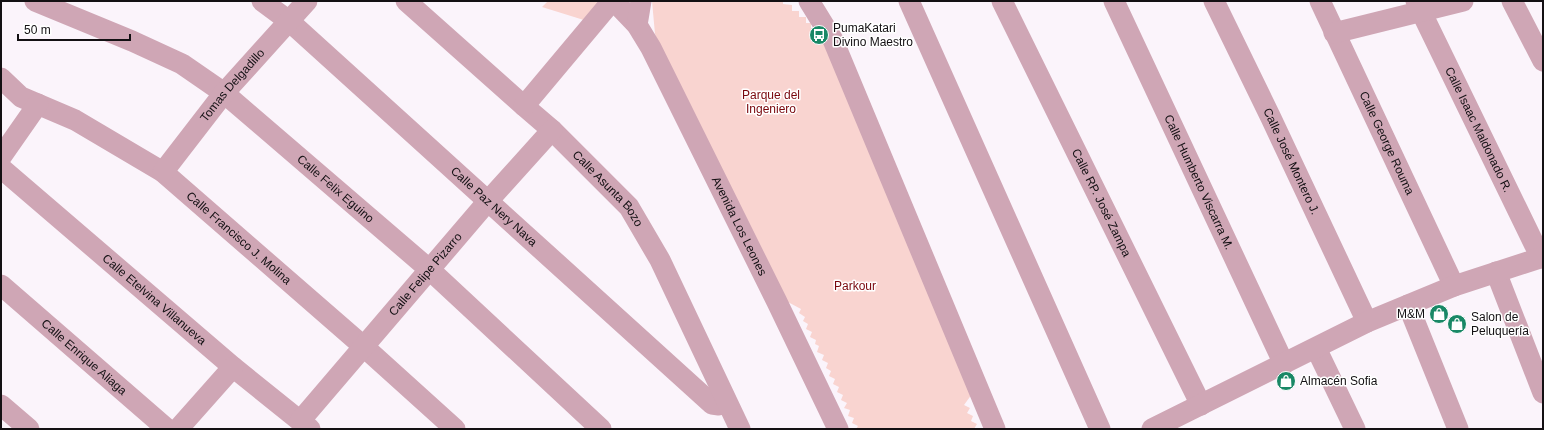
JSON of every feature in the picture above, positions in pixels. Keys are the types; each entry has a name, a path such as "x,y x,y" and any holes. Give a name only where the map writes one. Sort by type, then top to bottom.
{"street":[{"name":"Calle Felix Eguino","path":"35,1 132,41 182,64 224,93 430,270 601,429"},
{"name":"Calle Paz Nery Nava","path":"262,1 289,21 712,404 719,405 726,401"},
{"name":"Tomas Delgadillo","path":"163,172 224,93 306,1"},
{"name":"Calle Asunta Bozo","path":"406,1 552,130 629,207 660,260 740,429"},
{"path":"524,106 613,1"},
{"name":"Avenida Los Leones","path":"613,1 637,25 651,48 767,280 838,429"},
{"path":"637,25 641,1"},
{"path":"809,1 833,40 994,429"},
{"path":"909,1 1100,429"},
{"name":"Calle RP. José Zampa","path":"1002,1 1201,405"},
{"name":"Calle Humberto Viscarra M.","path":"1114,1 1284,364"},
{"name":"Calle José Montero J.","path":"1214,1 1367,322"},
{"name":"Calle George Rouma","path":"1320,1 1454,286"},
{"path":"1334,33 1419,6 1463,1"},
{"path":"1512,1 1543,61"},
{"name":"Calle Isaac Maldonado R.","path":"1419,6 1542,258"},
{"name":"Calle Francisco J. Molina","path":"1,78 21,97 75,120 163,172 363,346 455,429"},
{"path":"1,156 38,104"},
{"name":"Calle Felipe Pizarro","path":"305,425 363,346 488,201 552,130"},
{"name":"Calle Etelvina Villanueva","path":"1,168 233,366 305,425"},
{"path":"1159,428 1201,405 1367,322 1454,286 1542,258"},
{"path":"1496,272 1543,393"},
{"name":"Calle Enrique Aliaga","path":"1,285 167,429"},
{"path":"1408,305 1458,429"},
{"path":"1316,348 1354,429"},
{"path":"178,429 233,366"},
{"path":"1,405 29,429"}],"green space":[{"path":"548,1 598,2 587,21 542,7"},
{"name":"Parque del Ingeniero","path":"652,1 783,1 783,4 792,5 792,11 799,11 799,17 806,17 806,23 811,23 811,36 816,36 816,42 827,42 972,394 964,405 970,408 967,413 973,416 971,421 977,424 974,429 856,429 858,426 852,423 854,418 848,416 850,410 844,408 847,403 841,400 843,395 837,392 839,387 833,384 835,379 829,376 831,371 826,368 828,363 822,360 824,355 817,352 819,346 815,344 816,340 810,337 812,332 806,329 808,324 803,321 805,317 799,313 801,309 786,301 659,44 655,34"}],"place":[{"name":"PumaKatari Divino Maestro","path":"819,35"},
{"name":"M&M","path":"1439,314"},
{"name":"Salon de Peluquería","path":"1457,324"},
{"name":"Almacén Sofia","path":"1286,381"}],"park label":[{"name":"Parkour","path":"855,286"}]}
